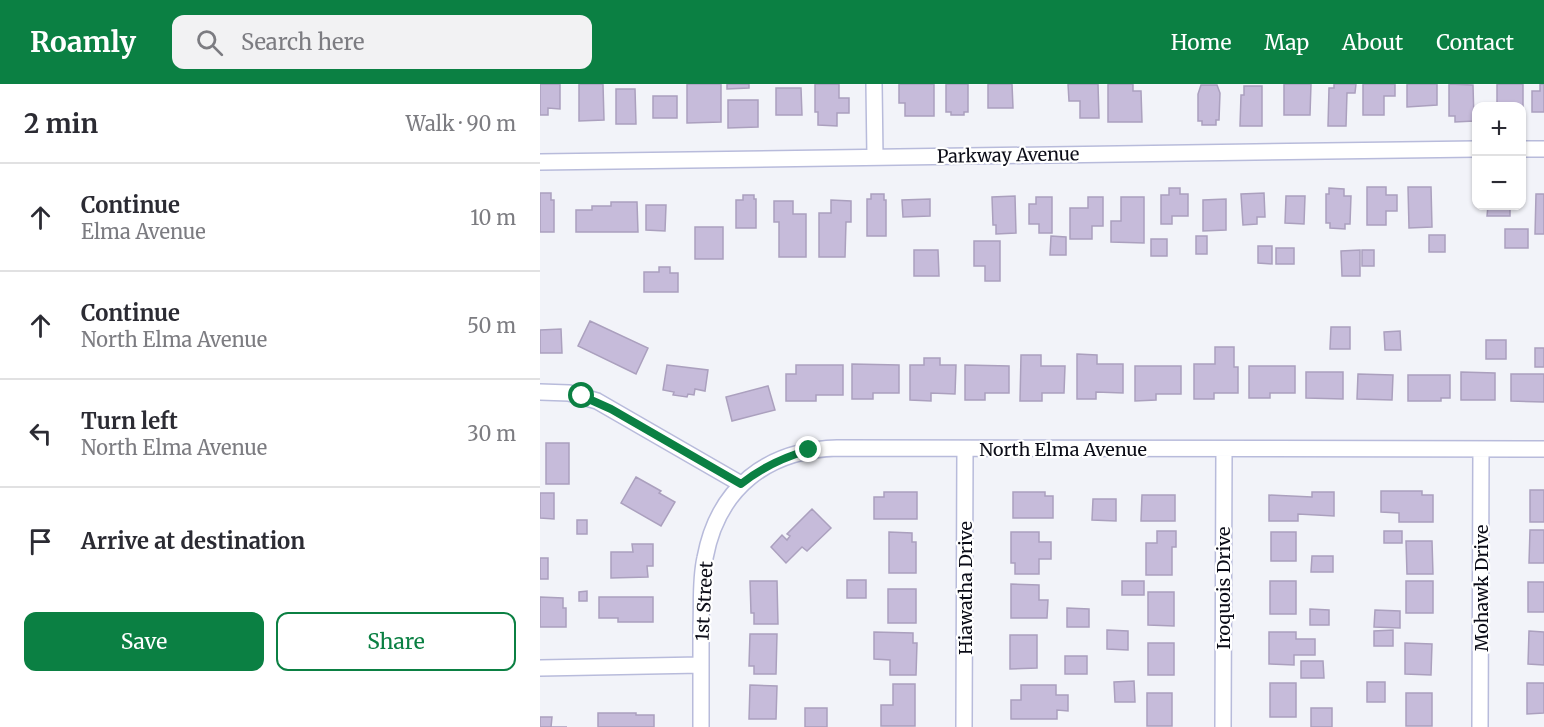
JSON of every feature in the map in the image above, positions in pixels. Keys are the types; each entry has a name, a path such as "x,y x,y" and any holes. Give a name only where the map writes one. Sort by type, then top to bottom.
{"street":[{"path":"874,84 875,157"},
{"path":"1526,149 1544,148"},
{"name":"Parkway Avenue","path":"540,162 1472,149"},
{"path":"540,392 582,396 611,409 741,484"},
{"name":"Hiawatha Drive","path":"964,727 965,449"},
{"name":"North Elma Avenue","path":"741,484 755,472 809,450 1544,450"},
{"name":"Iroquois Drive","path":"1222,727 1224,450"},
{"name":"Mohawk Drive","path":"1480,727 1481,450"},
{"name":"1st Street","path":"701,727 704,560 718,519 741,484"},
{"path":"540,668 701,665"}],"building":[{"path":"540,84 560,84 560,109 548,108 548,115 540,115"},
{"path":"579,84 603,84 604,120 579,121"},
{"path":"687,84 721,84 721,122 687,123"},
{"path":"727,84 749,84 749,88 727,89"},
{"path":"815,84 839,84 839,98 849,98 849,113 837,113 837,126 818,125 818,112 815,112"},
{"path":"899,84 934,84 934,116 905,116 905,103 899,103"},
{"path":"946,84 968,84 968,112 964,112 964,115 951,115 951,112 946,112"},
{"path":"988,84 1012,84 1013,108 988,108"},
{"path":"1068,84 1098,84 1099,118 1080,118 1080,101 1069,101"},
{"path":"1108,84 1133,84 1133,91 1141,91 1142,122 1108,122"},
{"path":"1284,84 1311,84 1310,115 1284,115"},
{"path":"1334,84 1356,84 1355,93 1347,93 1346,126 1328,126 1329,88 1334,88"},
{"path":"1363,84 1395,84 1395,96 1384,96 1384,115 1363,115"},
{"path":"1407,84 1437,84 1437,105 1407,107"},
{"path":"1449,84 1473,85 1472,121 1455,122 1455,116 1449,116"},
{"path":"1497,84 1523,84 1523,102 1497,102"},
{"path":"1540,84 1544,84 1544,112 1532,112 1532,91 1540,91"},
{"path":"1201,85 1217,85 1220,93 1219,120 1216,120 1216,125 1202,125 1202,121 1198,121 1198,94"},
{"path":"1244,86 1262,86 1262,126 1240,126 1241,95 1244,95"},
{"path":"776,88 801,88 802,115 776,115"},
{"path":"616,89 635,89 636,124 616,124"},
{"path":"653,96 677,96 677,118 653,118"},
{"path":"728,100 758,100 758,127 728,128"},
{"path":"1367,187 1386,187 1386,195 1397,195 1397,211 1386,211 1386,225 1367,225"},
{"path":"1408,187 1431,187 1432,227 1409,228"},
{"path":"1169,188 1180,188 1180,194 1188,194 1188,216 1172,216 1172,224 1161,224 1161,195 1169,195"},
{"path":"1329,188 1344,189 1344,196 1351,196 1350,224 1345,224 1345,229 1330,228 1330,223 1326,223 1326,194 1329,194"},
{"path":"540,193 551,193 551,200 554,200 554,232 540,232"},
{"path":"1264,193 1265,217 1257,217 1257,224 1243,225 1241,194"},
{"path":"871,194 884,194 886,236 867,236 867,199 871,199"},
{"path":"1536,194 1544,194 1544,234 1535,234"},
{"path":"743,195 754,195 756,199 756,228 736,228 736,200 743,200"},
{"path":"1015,196 1016,233 996,234 996,225 993,225 992,197"},
{"path":"1286,196 1305,196 1304,224 1285,223"},
{"path":"1036,197 1052,197 1052,233 1039,233 1039,224 1029,224 1029,204 1036,204"},
{"path":"1088,197 1103,197 1103,226 1092,226 1092,239 1070,239 1070,208 1088,208"},
{"path":"1121,197 1144,197 1144,243 1111,242 1111,221 1121,221"},
{"path":"930,199 930,216 903,217 902,200"},
{"path":"1226,199 1226,230 1203,231 1203,200"},
{"path":"831,200 851,201 851,222 846,222 845,257 819,257 819,213 831,213"},
{"path":"774,201 793,201 793,214 806,214 806,257 779,257 779,222 774,222"},
{"path":"611,202 637,202 638,232 576,232 576,210 592,210 592,206 611,206"},
{"path":"646,205 666,205 665,231 646,230"},
{"path":"1488,210 1510,210 1510,216 1487,216"},
{"path":"695,227 723,227 723,259 695,259"},
{"path":"1505,229 1528,229 1528,248 1505,248"},
{"path":"1429,235 1445,235 1445,252 1429,252"},
{"path":"1051,236 1066,237 1066,255 1050,255"},
{"path":"1196,236 1207,236 1207,254 1196,254"},
{"path":"1151,239 1167,239 1167,256 1151,256"},
{"path":"974,241 1000,241 1000,281 985,281 985,266 974,266"},
{"path":"1258,246 1272,246 1272,264 1258,263"},
{"path":"1276,248 1294,248 1294,264 1276,264"},
{"path":"914,250 938,250 939,276 914,276"},
{"path":"1360,250 1360,276 1342,276 1341,251"},
{"path":"1362,250 1374,250 1374,266 1362,266"},
{"path":"659,267 670,267 670,273 678,273 678,292 644,292 644,272 659,272"},
{"path":"590,321 648,348 636,374 578,346"},
{"path":"1331,327 1350,327 1350,349 1330,349"},
{"path":"561,329 562,353 540,353 540,330"},
{"path":"1400,331 1401,350 1385,350 1384,332"},
{"path":"1486,340 1506,340 1506,359 1486,359"},
{"path":"1215,347 1234,347 1234,367 1238,367 1238,393 1214,393 1214,399 1194,399 1194,364 1215,364"},
{"path":"1535,348 1544,348 1544,367 1535,367"},
{"path":"1077,354 1097,355 1097,364 1123,364 1123,393 1096,392 1096,399 1077,399"},
{"path":"1021,355 1041,355 1041,366 1065,366 1064,393 1042,393 1042,401 1020,401"},
{"path":"924,358 940,358 940,365 956,365 955,394 931,393 931,401 910,400 910,365 924,365"},
{"path":"852,364 899,365 899,393 873,393 873,399 852,399"},
{"path":"667,365 708,370 705,391 695,389 694,395 688,394 687,397 673,395 674,392 663,390"},
{"path":"796,365 843,365 843,395 816,395 816,401 786,401 786,374 796,374"},
{"path":"965,365 1009,366 1009,393 985,393 985,400 965,400"},
{"path":"1135,366 1181,366 1181,394 1156,394 1156,400 1135,401"},
{"path":"1249,366 1295,366 1295,393 1270,393 1270,398 1249,398"},
{"path":"1306,372 1343,372 1343,399 1306,398"},
{"path":"1461,372 1495,373 1495,400 1461,400"},
{"path":"1358,374 1393,375 1392,400 1357,399"},
{"path":"1511,374 1544,374 1544,402 1511,401"},
{"path":"1408,375 1450,375 1450,398 1441,398 1441,401 1408,401"},
{"path":"768,386 775,410 732,421 726,397"},
{"path":"546,443 569,443 569,484 546,484"},
{"path":"636,477 675,502 661,526 621,503"},
{"path":"1530,490 1544,490 1544,522 1530,522"},
{"path":"1381,491 1422,491 1422,495 1433,495 1433,522 1399,522 1399,513 1381,512"},
{"path":"884,492 917,492 917,519 874,519 874,497 884,497"},
{"path":"1013,492 1045,492 1045,496 1053,496 1053,518 1013,518"},
{"path":"1312,492 1334,492 1334,516 1298,514 1298,521 1269,521 1269,495 1312,497"},
{"path":"540,493 554,493 554,519 540,518"},
{"path":"1142,495 1175,495 1175,521 1141,521"},
{"path":"1093,499 1116,499 1116,521 1092,520"},
{"path":"812,509 831,528 807,551 802,547 786,563 771,547 782,535 787,540 790,536 787,534"},
{"path":"577,520 587,520 587,534 577,534"},
{"path":"1530,530 1544,530 1544,563 1529,563"},
{"path":"1157,531 1176,531 1176,547 1172,547 1172,575 1146,575 1146,543 1157,543"},
{"path":"1384,531 1402,531 1402,543 1384,543"},
{"path":"889,532 912,533 912,542 916,542 916,573 889,573"},
{"path":"1011,532 1039,532 1039,542 1051,542 1051,559 1039,559 1039,574 1015,574 1015,563 1011,563"},
{"path":"1271,532 1296,532 1296,561 1271,561"},
{"path":"1406,541 1432,541 1433,574 1407,574"},
{"path":"632,544 653,544 653,566 647,566 648,577 611,578 611,552 633,552"},
{"path":"1312,556 1333,556 1333,572 1311,572"},
{"path":"540,558 548,558 548,579 540,579"},
{"path":"847,580 866,580 866,598 847,598"},
{"path":"750,581 777,581 778,624 754,624 754,613 751,613"},
{"path":"1122,581 1144,581 1144,595 1122,595"},
{"path":"1270,581 1296,581 1296,614 1270,614"},
{"path":"1406,581 1433,581 1433,613 1406,613"},
{"path":"1528,582 1544,582 1544,612 1528,612"},
{"path":"1011,584 1039,585 1039,600 1048,600 1047,618 1011,618"},
{"path":"888,589 916,589 916,623 888,623"},
{"path":"587,591 587,601 579,601 579,592"},
{"path":"1148,592 1174,592 1174,626 1148,625"},
{"path":"540,597 563,598 563,608 566,608 566,627 540,627"},
{"path":"599,597 653,597 653,622 618,622 618,618 599,618"},
{"path":"1067,608 1089,609 1089,627 1067,627"},
{"path":"1310,609 1329,610 1329,625 1310,625"},
{"path":"1375,610 1400,611 1400,628 1374,627"},
{"path":"1107,630 1128,631 1128,650 1107,649"},
{"path":"1393,630 1393,646 1374,646 1374,631"},
{"path":"1529,631 1544,632 1544,665 1528,664"},
{"path":"874,632 913,633 913,643 917,643 916,675 890,675 890,660 874,659"},
{"path":"1269,632 1296,632 1296,639 1315,639 1315,655 1294,655 1294,665 1269,664"},
{"path":"750,634 777,634 776,674 754,674 754,666 749,666"},
{"path":"1010,635 1037,635 1037,668 1010,669"},
{"path":"1148,643 1174,643 1174,675 1148,675"},
{"path":"1405,643 1432,644 1431,675 1405,674"},
{"path":"1065,656 1087,656 1087,674 1065,674"},
{"path":"1301,661 1323,661 1324,678 1301,678"},
{"path":"1134,681 1135,702 1115,702 1114,682"},
{"path":"1367,682 1385,682 1385,702 1367,702"},
{"path":"1270,683 1296,683 1296,717 1270,717"},
{"path":"1527,683 1544,683 1544,713 1527,714"},
{"path":"893,684 915,684 915,726 881,726 881,705 893,705"},
{"path":"750,685 777,686 776,719 749,719"},
{"path":"1021,685 1056,685 1056,695 1068,695 1068,711 1057,710 1057,719 1011,719 1011,700 1021,700"},
{"path":"1147,693 1172,693 1172,726 1147,726"},
{"path":"1406,693 1432,693 1432,726 1406,726"},
{"path":"805,708 827,708 827,727 805,727"},
{"path":"1311,708 1332,708 1332,727 1311,727"},
{"path":"598,713 654,715 654,727 598,727"},
{"path":"540,717 552,717 551,727 540,727"}],"route":[{"path":"582,396 597,401 741,484 755,472 789,456 809,450"}]}
